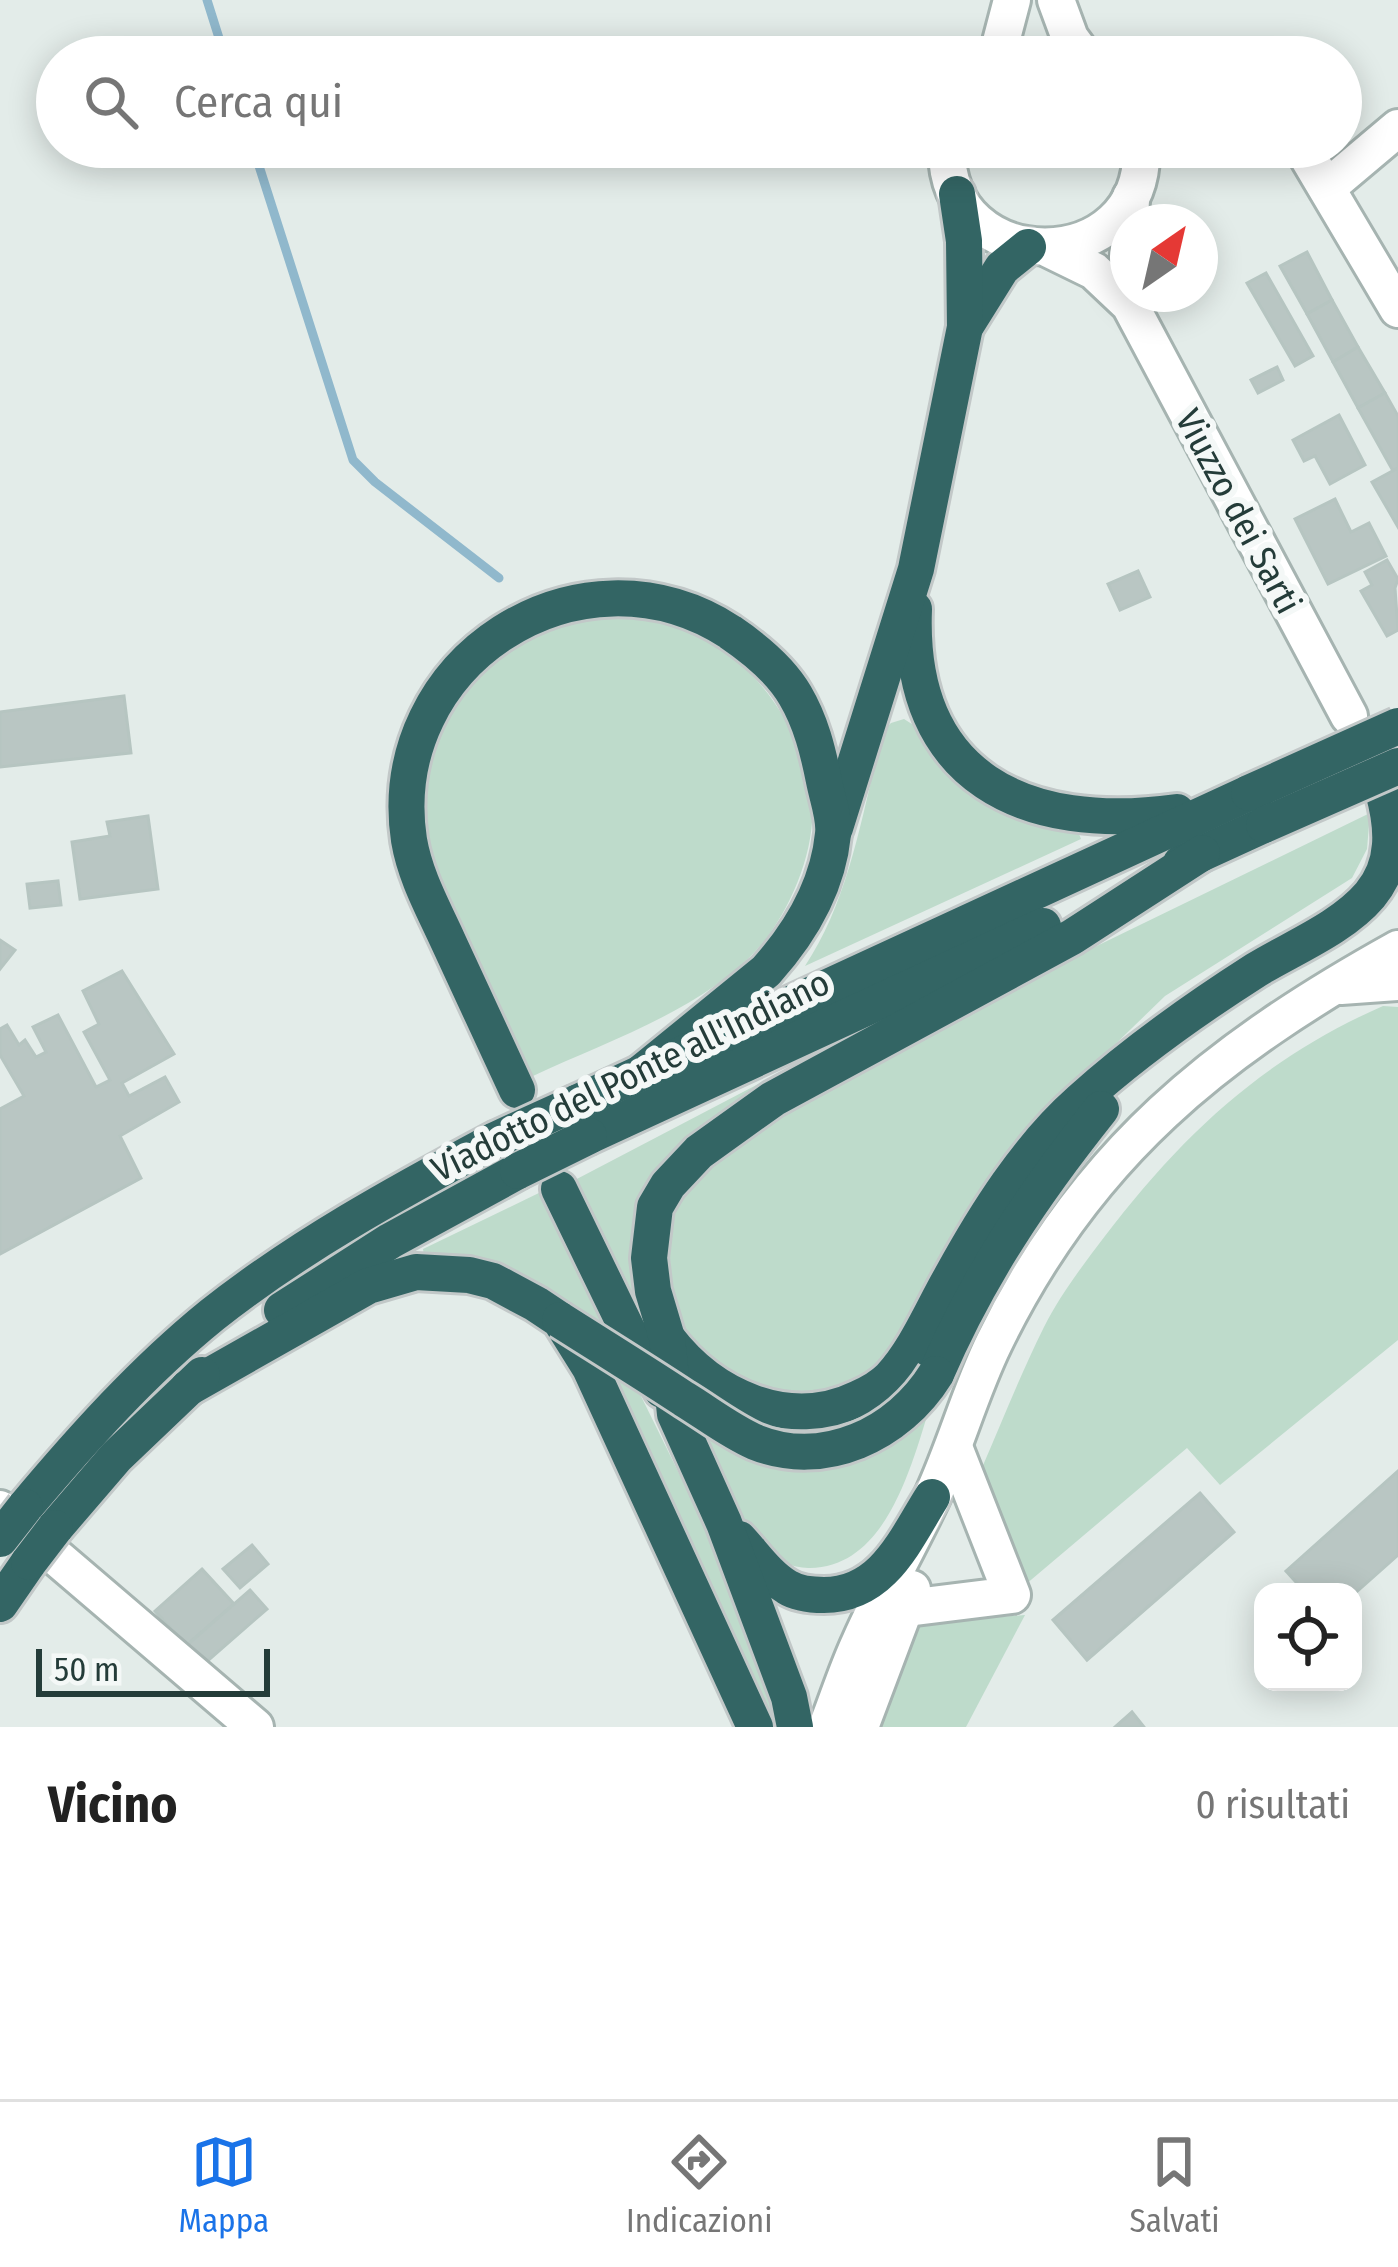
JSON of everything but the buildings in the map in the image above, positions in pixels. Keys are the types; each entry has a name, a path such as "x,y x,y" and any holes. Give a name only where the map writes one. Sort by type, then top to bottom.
{"highway":[{"path":"642,1072 766,971 784,951 815,899 916,569 965,327 964,241 957,194"},
{"path":"965,327 1002,268 1038,248"},
{"path":"916,569 916,673 938,729 975,774 1043,810 1088,818 1128,819 1214,807"},
{"path":"517,1090 418,877 408,819 411,760 421,729 453,676 485,644 534,614 604,599 665,603 715,623 765,659 795,695 816,742 834,831"},
{"name":"Viadotto del Ponte all'Indiano","path":"0,1604 28,1535 91,1430 212,1315 387,1198 495,1140 582,1119 1202,853 1257,809 1398,726"},
{"path":"667,1338 696,1370 763,1406 813,1413 869,1393 893,1374 984,1220 1049,1133 1094,1088 1213,998 1346,915 1371,894 1390,848 1393,782"},
{"name":"Viadotto del Ponte all'Indiano","path":"28,1535 247,1336 390,1241 518,1171 642,1072 1214,807 1257,809 1393,782"},
{"path":"675,1414 667,1338 651,1276 652,1218 661,1195 699,1151 773,1099 1072,937 1202,853"},
{"path":"188,1388 368,1286 416,1272 440,1271 493,1281 736,1432 782,1449 829,1449 867,1438 910,1409 936,1374 966,1305 1007,1235 1156,1041"},
{"path":"560,1190 628,1331 675,1414 724,1523 796,1727"},
{"path":"560,1319 590,1368 755,1727"},
{"path":"724,1523 782,1584 805,1594 832,1595 872,1582 888,1568 932,1498"}],"street":[{"path":"1003,36 1012,0"},
{"path":"1056,0 1069,36"},
{"path":"1362,158 1398,128"},
{"path":"949,168 957,194"},
{"path":"1316,168 1398,309"},
{"path":"1328,187 1351,168"},
{"path":"1038,248 1088,238 1119,214 1137,174"},
{"name":"Viuzzo dei Sarti","path":"1135,204 1137,174"},
{"name":"Viuzzo dei Sarti","path":"957,194 994,234 1094,271 1110,282"},
{"name":"Viuzzo dei Sarti","path":"1138,312 1349,716"},
{"path":"826,1727 859,1643 954,1448 1005,1320 1102,1175 1164,1108 1206,1072 1331,986 1398,949"},
{"path":"1331,986 1398,982"},
{"path":"908,1608 1012,1595 954,1448"},
{"path":"860,1727 908,1608 932,1498"},
{"path":"28,1535 255,1727"}],"green space":[{"path":"610,613 661,620 690,630 755,678 788,724 808,775 810,839 782,914 738,968 684,1006 533,1076 432,872 419,816 425,766 459,687 506,644 557,620"},
{"path":"904,719 1077,829 1081,839 805,966 844,883 883,731"},
{"path":"1370,813 1367,849 1352,878 1165,996 1065,1093 991,1186 934,1269 880,1365 853,1384 808,1396 744,1384 690,1340 672,1306 669,1236 674,1212 694,1170 840,1071"},
{"path":"1383,1006 1398,1007 1398,1340 1220,1485 1187,1448 1025,1585 981,1470 1057,1303 1134,1199 1196,1132 1300,1050"},
{"path":"789,1068 694,1131 657,1176 636,1220 631,1263 640,1337 573,1181"},
{"path":"543,1191 614,1336 424,1255 423,1249"},
{"path":"607,1373 638,1390 732,1581 786,1727 766,1727"},
{"path":"931,1403 905,1482 877,1531 837,1563 810,1568 783,1562 753,1540 735,1509 706,1431 767,1461"},
{"path":"1025,1615 966,1727 874,1727 917,1623"}],"waterway":[{"path":"207,0 218,36"},
{"path":"260,168 353,460 499,578"}]}
